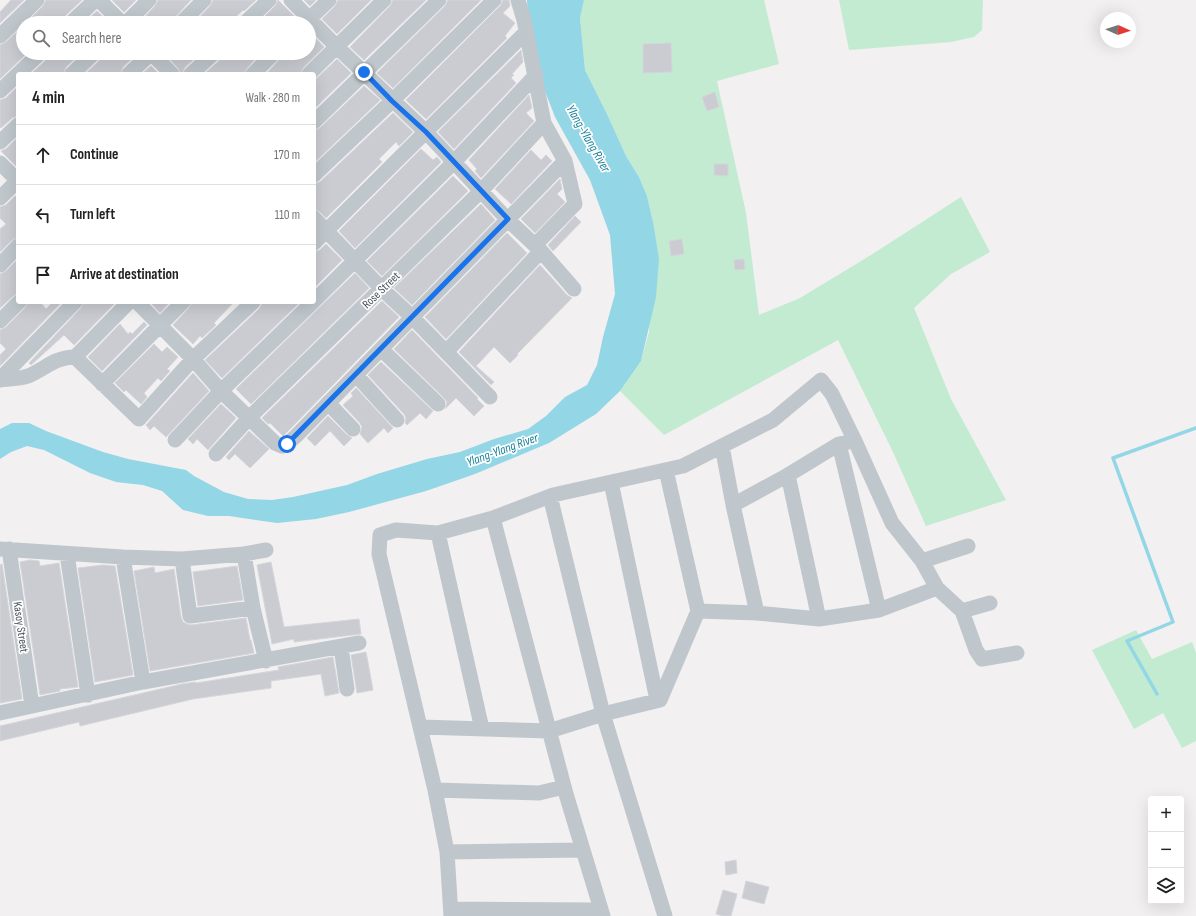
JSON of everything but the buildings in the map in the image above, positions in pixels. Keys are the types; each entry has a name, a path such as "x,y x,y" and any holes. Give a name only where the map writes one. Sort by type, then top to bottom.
{"street":[{"path":"21,16 37,0"},
{"path":"78,16 95,0"},
{"path":"99,0 115,16"},
{"path":"133,16 149,0"},
{"path":"188,16 204,0"},
{"path":"252,16 269,0"},
{"path":"291,0 303,16"},
{"path":"312,16 329,0"},
{"path":"311,72 384,0"},
{"path":"316,120 439,0"},
{"path":"316,173 392,101 494,0"},
{"path":"446,352 537,248 538,242 575,204 565,161 544,123 536,75 518,0"},
{"path":"0,36 16,20"},
{"path":"316,29 364,72 392,101 426,132 537,248 574,289"},
{"path":"316,241 526,32"},
{"path":"20,72 33,60"},
{"path":"74,72 87,60"},
{"path":"131,72 144,60"},
{"path":"158,60 170,72"},
{"path":"194,72 207,60"},
{"path":"255,72 267,60"},
{"path":"316,300 454,162 536,75"},
{"path":"0,91 16,76"},
{"name":"Rose Street","path":"216,454 249,418 482,190 544,123"},
{"path":"0,142 16,127"},
{"path":"139,304 193,359 221,391 275,443 282,446 300,441 328,403 565,161"},
{"path":"0,163 16,179"},
{"path":"0,198 16,183"},
{"path":"316,220 382,289 412,317 490,397"},
{"path":"0,265 16,248"},
{"path":"0,321 17,304"},
{"path":"0,380 73,304"},
{"path":"75,357 127,304"},
{"path":"102,384 181,304"},
{"path":"0,380 27,376 46,365 65,357 75,357 138,419 193,359 251,304"},
{"path":"175,440 221,391 312,304"},
{"path":"381,349 438,404"},
{"path":"356,375 397,420"},
{"path":"493,518 564,787 602,913 451,912 447,852 435,790 379,554 380,535 396,530 438,533 493,518 550,496 683,466 773,420 821,380 832,394 892,523 922,562 937,588 962,611 976,650 982,659 1018,653"},
{"path":"328,403 353,429"},
{"path":"733,505 788,475 839,444 855,441"},
{"path":"839,444 878,610"},
{"path":"722,446 733,505 757,613"},
{"path":"420,727 549,731 603,714 660,700 698,611 666,470"},
{"path":"788,475 819,619"},
{"path":"611,482 657,700"},
{"path":"550,496 603,714 665,916"},
{"path":"438,533 482,729"},
{"path":"922,562 968,546"},
{"path":"4,549 67,554 182,559 244,554 266,550"},
{"name":"Kasoy Street","path":"4,549 32,706"},
{"path":"67,554 88,695"},
{"path":"244,554 253,608 266,661"},
{"path":"123,557 143,682"},
{"path":"182,559 190,616 253,608"},
{"path":"698,611 757,613 819,619 878,610 937,588"},
{"path":"962,611 990,603"},
{"path":"0,713 143,682 359,643"},
{"path":"341,647 347,689"},
{"path":"435,790 539,793 564,787"},
{"path":"447,852 583,850"}],"green space":[{"path":"584,0 764,0 779,64 717,81 746,213 759,315 800,298 871,255 961,197 990,252 951,274 914,308 951,399 1006,500 926,526 893,452 838,340 664,435 620,391 641,361 649,332 653,222 647,196 639,177 626,156 585,70 580,18"},
{"path":"839,0 983,0 982,30 974,37 951,42 849,50"},
{"path":"1136,630 1152,659 1192,642 1196,653 1196,741 1182,748 1163,713 1134,729 1092,650"}],"water":[{"name":"Ylang-Ylang River","path":"527,0 584,0 580,18 585,70 626,156 639,177 647,196 653,222 659,259 656,297 641,361 620,391 596,414 549,443 475,474 426,491 349,512 316,519 277,523 229,516 208,516 183,510 162,491 143,485 116,482 90,473 44,450 27,446 11,452 0,459 0,429 12,423 29,423 46,431 103,452 128,459 186,470 224,492 248,499 272,500 347,485 427,459 460,452 494,439 528,429 546,416 565,397 587,385 597,365 615,294 610,235 590,180 555,117 543,86 528,21"}],"waterway":[{"path":"1157,694 1127,641 1173,622 1113,458 1196,428"}],"route":[{"path":"287,444 508,219 426,132 392,101 364,72"}]}
